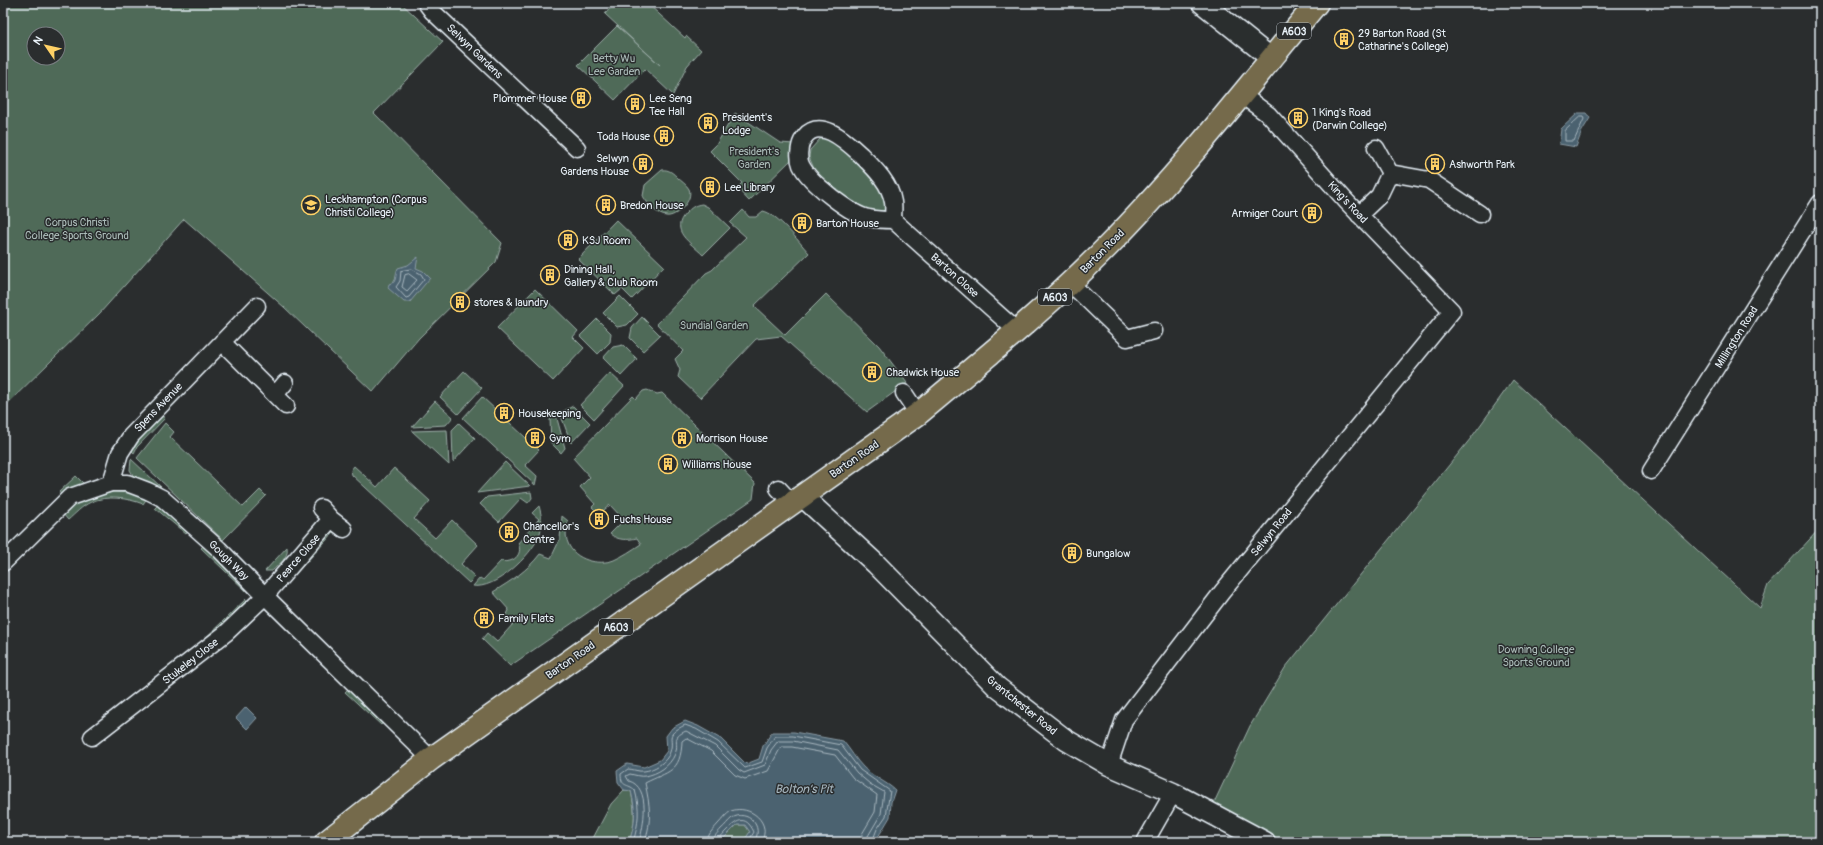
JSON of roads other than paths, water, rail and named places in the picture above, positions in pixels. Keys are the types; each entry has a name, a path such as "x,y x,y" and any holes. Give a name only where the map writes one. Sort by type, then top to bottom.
{"main road":[{"name":"Barton Road","path":"326,842 431,759 791,496 918,414 1017,331 1070,283 1143,209 1242,95 1317,3"}],"street":[{"name":"Selwyn Gardens","path":"426,3 432,11 577,148"},
{"path":"1202,3 1272,59"},
{"name":"King's Road","path":"1242,95 1269,116 1359,215 1452,311"},
{"path":"818,129 828,130 846,140 887,184 893,202 893,220 868,218 836,201 813,182 801,164 800,153 801,144 804,137 810,132 818,129"},
{"path":"1376,148 1390,173"},
{"path":"1359,215 1379,196 1390,173"},
{"path":"1390,173 1429,180 1480,214"},
{"name":"Millington Road","path":"1651,471 1820,203"},
{"name":"Barton Close","path":"893,220 1017,331"},
{"path":"1070,283 1127,338 1154,331"},
{"name":"Spens Avenue","path":"111,483 120,453 131,436 257,306"},
{"name":"Selwyn Road","path":"1109,765 1124,720 1222,592 1452,311"},
{"path":"222,342 280,389 286,406"},
{"path":"904,393 918,414"},
{"name":"Gough Way","path":"3,563 70,497 111,483 127,483 162,498 219,549 431,759"},
{"name":"Grantchester Road","path":"791,496 876,564 997,686 1066,740 1109,765 1173,793 1264,842"},
{"name":"Pearce Close","path":"265,596 326,513 344,529"},
{"name":"Stukeley Close","path":"92,737 115,727 226,633 265,596"},
{"path":"1145,842 1173,793"}],"water":[{"path":"1578,113 1586,113 1590,118 1582,131 1576,147 1559,144 1561,129"},
{"path":"418,257 416,268 423,271 430,278 410,302 404,302 388,288 389,284 394,282 398,268 408,265"},
{"path":"246,707 257,718 247,729 236,718"},
{"name":"Bolton’s Pit","path":"685,721 698,726 721,739 746,764 759,759 763,746 772,732 794,732 843,741 863,767 895,790 891,802 890,817 875,842 743,842 750,832 745,825 737,825 720,842 629,842 634,823 634,805 631,791 624,790 618,782 617,771 627,764 644,767 660,760 667,751 666,736 672,728"}],"place":[{"name":"29 Barton Road (St Catharine's College)","path":"1344,39"},
{"name":"Plommer House","path":"581,98"},
{"name":"Lee Seng Tee Hall","path":"635,104"},
{"name":"1 King's Road (Darwin College)","path":"1298,118"},
{"name":"President's Lodge","path":"708,123"},
{"name":"Toda House","path":"664,136"},
{"name":"Selwyn Gardens House","path":"643,164"},
{"name":"Ashworth Park","path":"1435,164"},
{"name":"Lee Library","path":"710,187"},
{"name":"Leckhampton (Corpus Christi College)","path":"311,205"},
{"name":"Bredon House","path":"606,205"},
{"name":"Armiger Court","path":"1312,213"},
{"name":"Barton House","path":"802,223"},
{"name":"KSJ Room","path":"568,240"},
{"name":"Dining Hall, Gallery & Club Room","path":"550,275"},
{"name":"stores & laundry","path":"460,302"},
{"name":"Chadwick House","path":"872,372"},
{"name":"Housekeeping","path":"504,413"},
{"name":"Gym","path":"535,438"},
{"name":"Morrison House","path":"682,438"},
{"name":"Williams House","path":"668,464"},
{"name":"Fuchs House","path":"599,519"},
{"name":"Chancellor's Centre","path":"509,532"},
{"name":"Bungalow","path":"1072,553"},
{"name":"Family Flats","path":"484,618"}],"park label":[{"name":"Betty Wu Lee Garden","path":"614,64"},
{"name":"President's Garden","path":"754,157"},
{"name":"Corpus Christi College Sports Ground","path":"77,228"},
{"name":"Sundial Garden","path":"714,325"},
{"name":"Downing College Sports Ground","path":"1536,655"}]}
